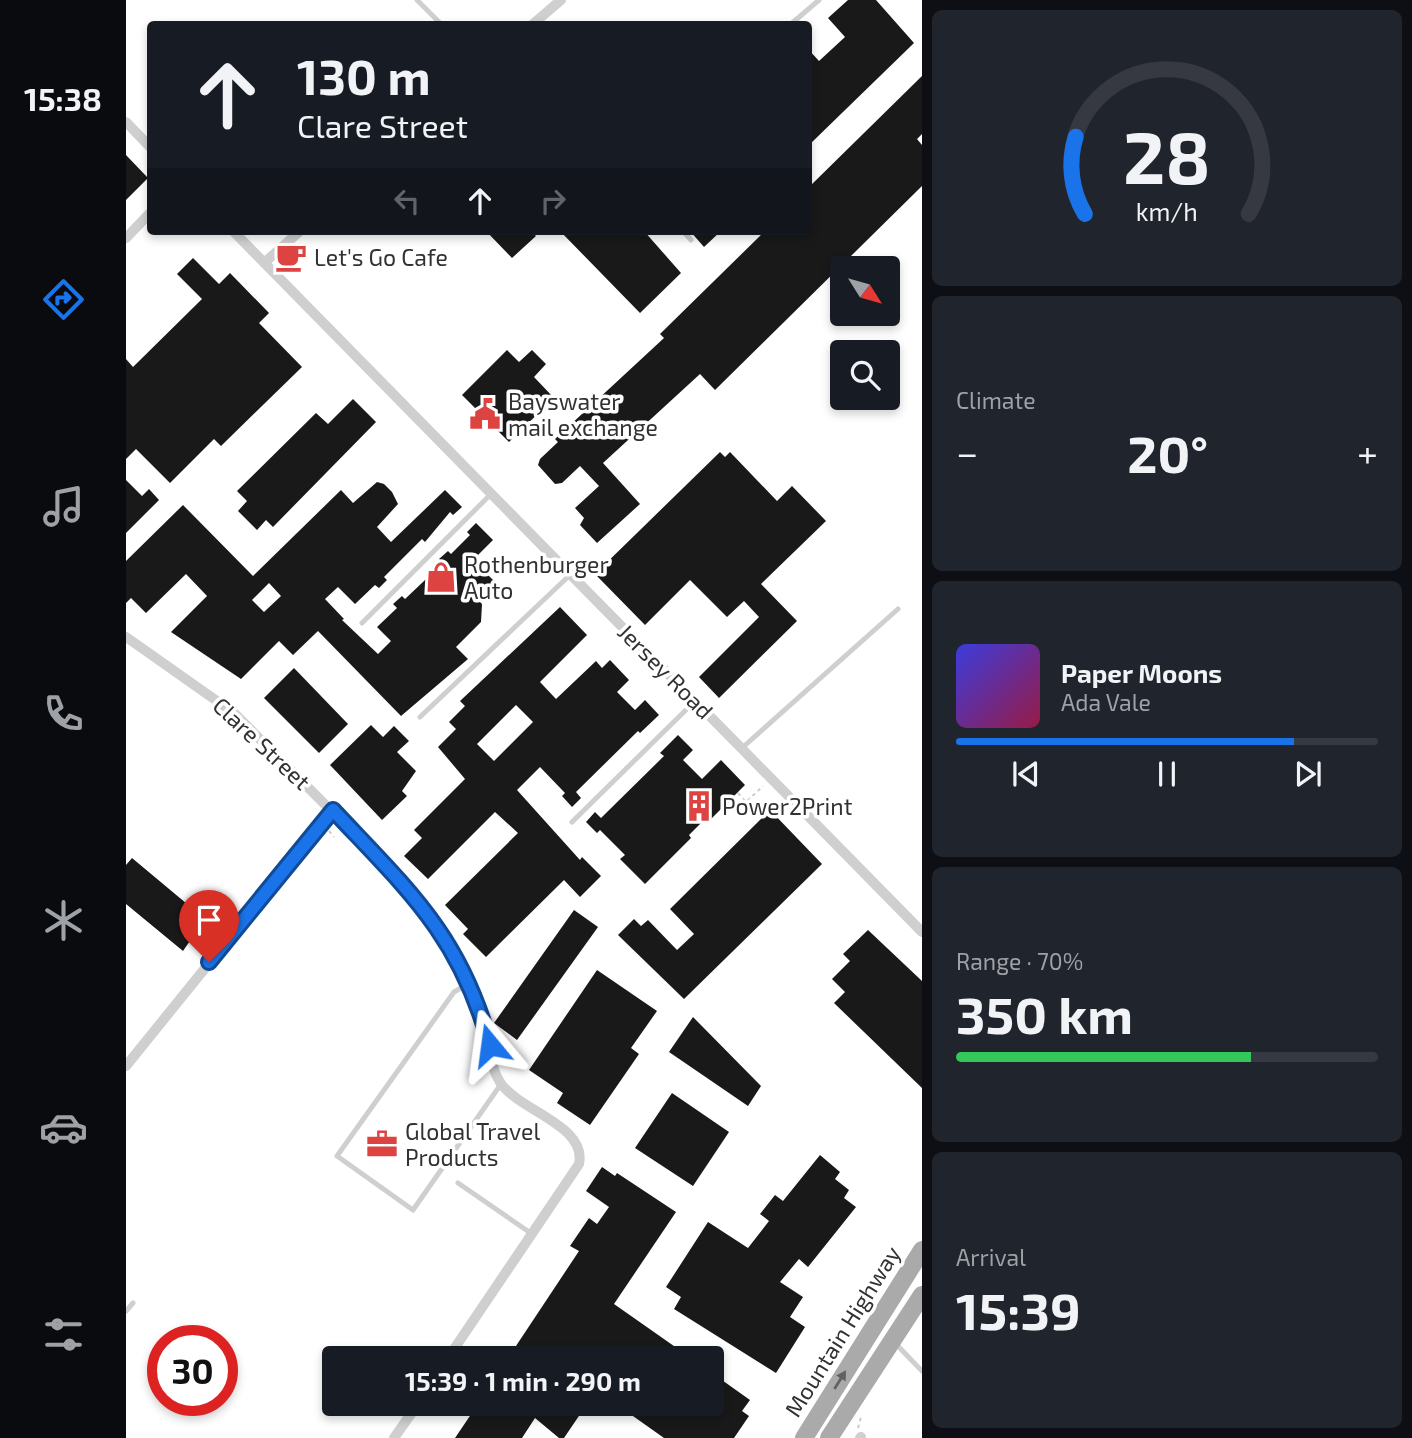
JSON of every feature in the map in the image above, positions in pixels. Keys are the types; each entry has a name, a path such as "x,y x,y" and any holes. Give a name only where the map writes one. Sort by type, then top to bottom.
{"main road":[{"name":"Mountain Highway","path":"804,1438 922,1250"},
{"name":"Mountain Highway","path":"829,1438 922,1295"}],"street":[{"path":"536,21 561,0"},
{"path":"126,122 147,144"},
{"path":"126,238 147,216"},
{"name":"Jersey Road","path":"237,235 922,932"},
{"path":"264,263 296,235"},
{"name":"Clare Street","path":"126,637 234,713 333,810 434,920 469,983 483,1017 501,1084"},
{"path":"126,1066 333,810"},
{"path":"456,1346 579,1164 582,1150 576,1139 516,1098 501,1084"},
{"path":"394,1438 410,1416"}],"lane":[{"path":"417,0 438,21"},
{"path":"794,21 819,0"},
{"path":"687,235 691,240"},
{"path":"362,623 491,494"},
{"path":"420,717 570,574"},
{"path":"742,748 898,609"},
{"path":"572,822 695,701"},
{"path":"469,983 454,992 337,1156 413,1210 501,1084"},
{"path":"458,1183 532,1234"},
{"path":"126,1311 133,1303"},
{"path":"893,1340 922,1371"}],"path":[{"path":"738,793 746,802 772,778"}],"building":[{"path":"848,0 876,0 914,43 812,142 812,53 819,61 845,37 828,18"},
{"path":"922,76 922,134 917,139 922,145 922,186 851,256 830,256 830,277 715,390 700,374 603,463 640,504 597,543 580,525 584,518 575,508 599,486 580,466 562,483 555,484 538,465 540,459 558,442 555,439 664,338 660,334 761,235 812,235 812,184"},
{"path":"126,155 147,179 126,200"},
{"path":"490,235 536,236 512,258"},
{"path":"564,235 648,235 681,273 640,313"},
{"path":"694,235 717,235 704,247"},
{"path":"193,258 219,284 230,273 269,313 259,323 302,367 221,446 214,439 170,483 136,449 126,459 126,359 133,367 202,299 177,274"},
{"path":"507,350 519,362 532,350 546,364 534,377 554,398 509,442 462,395"},
{"path":"353,399 376,422 273,527 266,520 257,530 238,511 247,501 237,491 316,413 328,424"},
{"path":"720,452 725,457 730,452 777,501 792,486 826,521 761,584 797,621 719,698 699,677 759,617 744,601 727,617 690,580 645,625 595,574"},
{"path":"126,480 142,496 149,489 159,500 126,533"},
{"path":"377,482 384,484 392,492 398,504 377,527 391,542 445,490 462,507 453,515 450,512 425,542 422,539 384,577 387,580 379,588 375,585 355,604 338,587 325,599 344,619 342,620 378,654 391,641 377,627 397,608 393,604 402,596 405,599 424,581 442,562 439,559 448,551 451,554 470,535 467,532 476,523 493,540 473,560 495,582 478,600 482,604 481,622 456,647 468,659 401,716 318,631 293,655 279,641 241,679 171,632 207,596 186,574 146,613 131,598 126,603 126,561 183,505 253,576 341,490 353,503","holes":["269,583 281,596 264,612 252,600"]},
{"path":"560,607 587,635 540,682 556,699 596,661 602,668 610,660 629,680 617,692 635,710 645,700 659,715 640,733 638,731 576,792 581,798 572,807 562,796 565,793 540,767 517,790 580,860 582,857 601,876 580,897 564,880 486,957 463,934 468,929 445,905 518,833 495,812 428,879 404,856 422,838 414,830 465,779 438,747 456,729 449,722 465,706 460,701","holes":["516,705 533,722 494,761 477,744"]},
{"path":"294,668 348,724 319,753 264,698"},
{"path":"371,725 383,737 394,726 409,741 397,752 416,771 402,791 407,796 382,820 330,765"},
{"path":"678,735 693,750 683,760 702,779 721,760 745,785 707,823 704,820 689,835 691,838 645,884 620,859 625,855 600,830 597,833 586,822 595,812 601,818 664,756 660,753"},
{"path":"770,810 822,864 684,999 618,935 634,919 641,926 648,920 677,950 694,934 670,909"},
{"path":"132,858 205,919 183,951 126,904 126,865"},
{"path":"574,910 598,927 517,1040 494,1023"},
{"path":"868,930 922,981 922,1088 834,1003 845,992 832,979 850,961 843,954"},
{"path":"597,970 657,1011 631,1048 639,1054 590,1125 557,1103 563,1093 529,1070"},
{"path":"693,1017 761,1086 748,1106 669,1052"},
{"path":"672,1093 729,1132 693,1186 635,1148"},
{"path":"820,1155 840,1172 835,1179 849,1190 844,1198 856,1207 808,1267 799,1259 780,1282 803,1297 790,1317 805,1327 776,1373 674,1309 681,1297 666,1287 708,1222 748,1248 769,1221 760,1214 775,1195 783,1201"},
{"path":"602,1167 615,1176 617,1173 676,1212 614,1304 674,1346 516,1346 579,1251 570,1246 589,1218 597,1224 609,1207 586,1191"},
{"path":"724,1382 750,1400 742,1411 749,1416 734,1438 664,1438 633,1416 724,1416"},
{"path":"470,1416 579,1416 564,1438 559,1438 535,1418 522,1438 455,1438"}],"place":[{"name":"Let's Go Cafe","path":"291,257"},
{"name":"Bayswater mail exchange","path":"485,414"},
{"name":"Rothenburger Auto","path":"441,577"},
{"name":"Power2Print","path":"699,806"},
{"name":"Global Travel Products","path":"382,1144"}],"route":[{"path":"209,962 333,810 413,893 434,920 469,983 483,1017 490,1045"}]}
